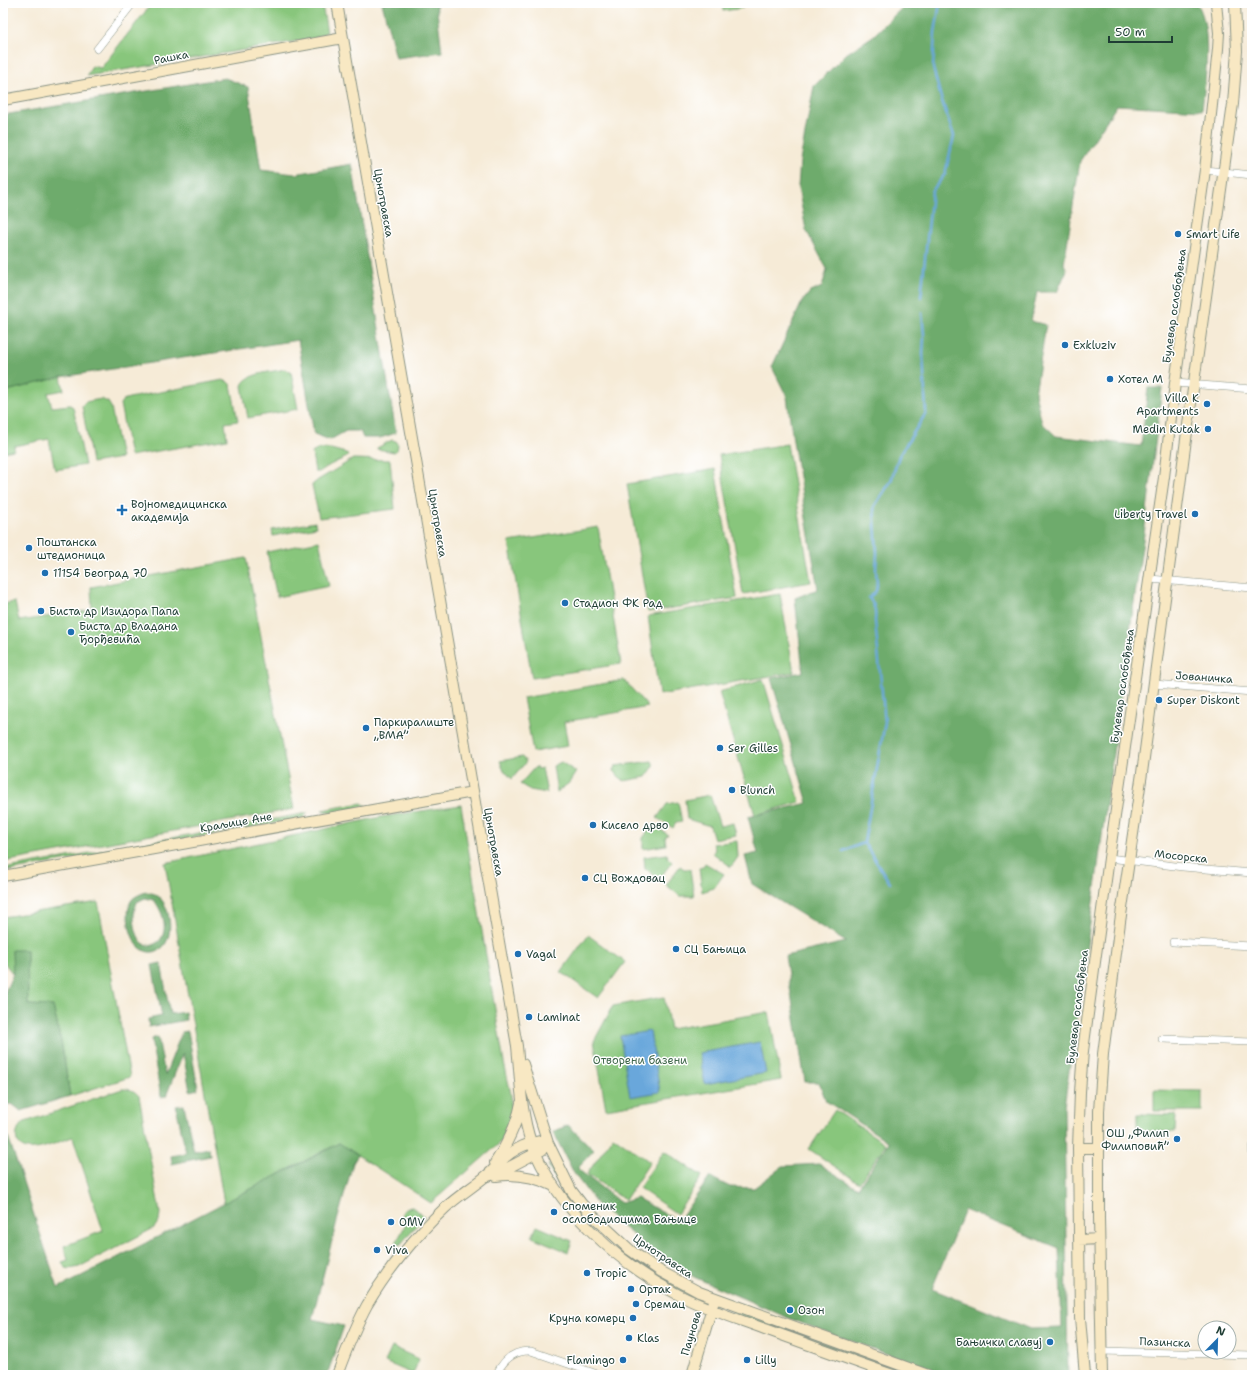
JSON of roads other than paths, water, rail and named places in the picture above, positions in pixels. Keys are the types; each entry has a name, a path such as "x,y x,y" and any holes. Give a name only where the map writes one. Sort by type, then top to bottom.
{"main road":[{"name":"Црнотравска","path":"337,3 517,1046 527,1130 531,1143 554,1186 579,1218 626,1261 668,1290 711,1310 893,1375"},
{"name":"Булевар ослобођења","path":"1085,1375 1080,1318 1078,1148 1080,1092 1109,858 1150,579 1175,383 1205,170 1218,49 1219,33 1216,3"},
{"path":"1102,1375 1099,1239 1099,1110 1103,1054 1235,90 1237,51 1235,3"},
{"name":"Рашка","path":"3,100 343,38"},
{"name":"Краљице Ане","path":"3,876 473,792"},
{"name":"Црнотравска","path":"517,1046 548,1144 567,1182 581,1203 630,1250 660,1271 687,1287 928,1375"},
{"path":"486,1177 512,1132 519,1114 522,1095"},
{"path":"337,1375 349,1342 380,1285 419,1235 436,1216 458,1197 486,1177 513,1151 523,1145 531,1143 548,1144"},
{"path":"486,1177 502,1171 536,1153 548,1144"},
{"path":"1078,1148 1099,1148"},
{"path":"486,1177 509,1175 532,1177 554,1186"},
{"path":"1079,1240 1099,1239"},
{"name":"Паунова","path":"692,1375 714,1298"}],"street":[{"path":"97,49 133,3"},
{"path":"1243,3 1252,5"},
{"path":"1205,170 1252,175"},
{"path":"1175,383 1252,389"},
{"path":"1150,579 1252,588"},
{"name":"Јованичка","path":"1154,684 1252,692"},
{"name":"Мосорска","path":"1109,858 1183,867 1252,873"},
{"path":"1173,942 1252,946"},
{"path":"1162,1039 1252,1042"},
{"path":"1252,1148 1252,1153"},
{"path":"496,1375 501,1365 509,1357 516,1353 531,1351 600,1375"},
{"name":"Пазинска","path":"1102,1351 1252,1355"}],"water":[{"path":"650,1031 660,1092 630,1097 620,1036"},
{"path":"760,1042 766,1073 705,1084 699,1053"}],"waterway":[{"path":"921,297 932,191 945,174 954,136 941,98 933,68 935,32 940,3"},
{"path":"890,883 864,843 885,722 875,612 873,603 869,598 876,591 877,585 877,553 874,507 891,481 899,456 926,413 922,313"},
{"path":"843,851 864,843"}],"place":[{"name":"Smart Life","path":"1178,234"},
{"name":"Exkluziv","path":"1065,345"},
{"name":"Хотел М","path":"1110,379"},
{"name":"Villa K Apartments","path":"1207,404"},
{"name":"Medin Kutak","path":"1208,429"},
{"name":"Војномедицинска академија","path":"122,510"},
{"name":"Liberty Travel","path":"1195,514"},
{"name":"Поштанска штедионица","path":"29,548"},
{"name":"11154 Београд 70","path":"45,573"},
{"name":"Стадион ФК Рад","path":"565,603"},
{"name":"Биста др Изидора Папа","path":"41,611"},
{"name":"Биста др Владана Ђорђевића","path":"71,632"},
{"name":"Super Diskont","path":"1159,700"},
{"name":"Паркиралиште „ВМА”","path":"366,728"},
{"name":"Ser Gilles","path":"720,748"},
{"name":"Blunch","path":"732,790"},
{"name":"Кисело дрво","path":"593,825"},
{"name":"СЦ Вождовац","path":"585,878"},
{"name":"СЦ Бањица","path":"676,949"},
{"name":"Vagal","path":"518,954"},
{"name":"Laminat","path":"529,1017"},
{"name":"ОШ „Филип Филиповић”","path":"1177,1139"},
{"name":"Споменик ослободиоцима Бањице","path":"554,1212"},
{"name":"OMV","path":"391,1222"},
{"name":"Viva","path":"377,1250"},
{"name":"Tropic","path":"587,1273"},
{"name":"Ортак","path":"631,1289"},
{"name":"Сремац","path":"636,1304"},
{"name":"Озон","path":"790,1310"},
{"name":"Круна комерц","path":"633,1318"},
{"name":"Klas","path":"629,1338"},
{"name":"Бањички славуј","path":"1050,1342"},
{"name":"Flamingo","path":"623,1360"},
{"name":"Lilly","path":"747,1360"}],"park label":[{"name":"Отворени базени","path":"640,1060"}]}
